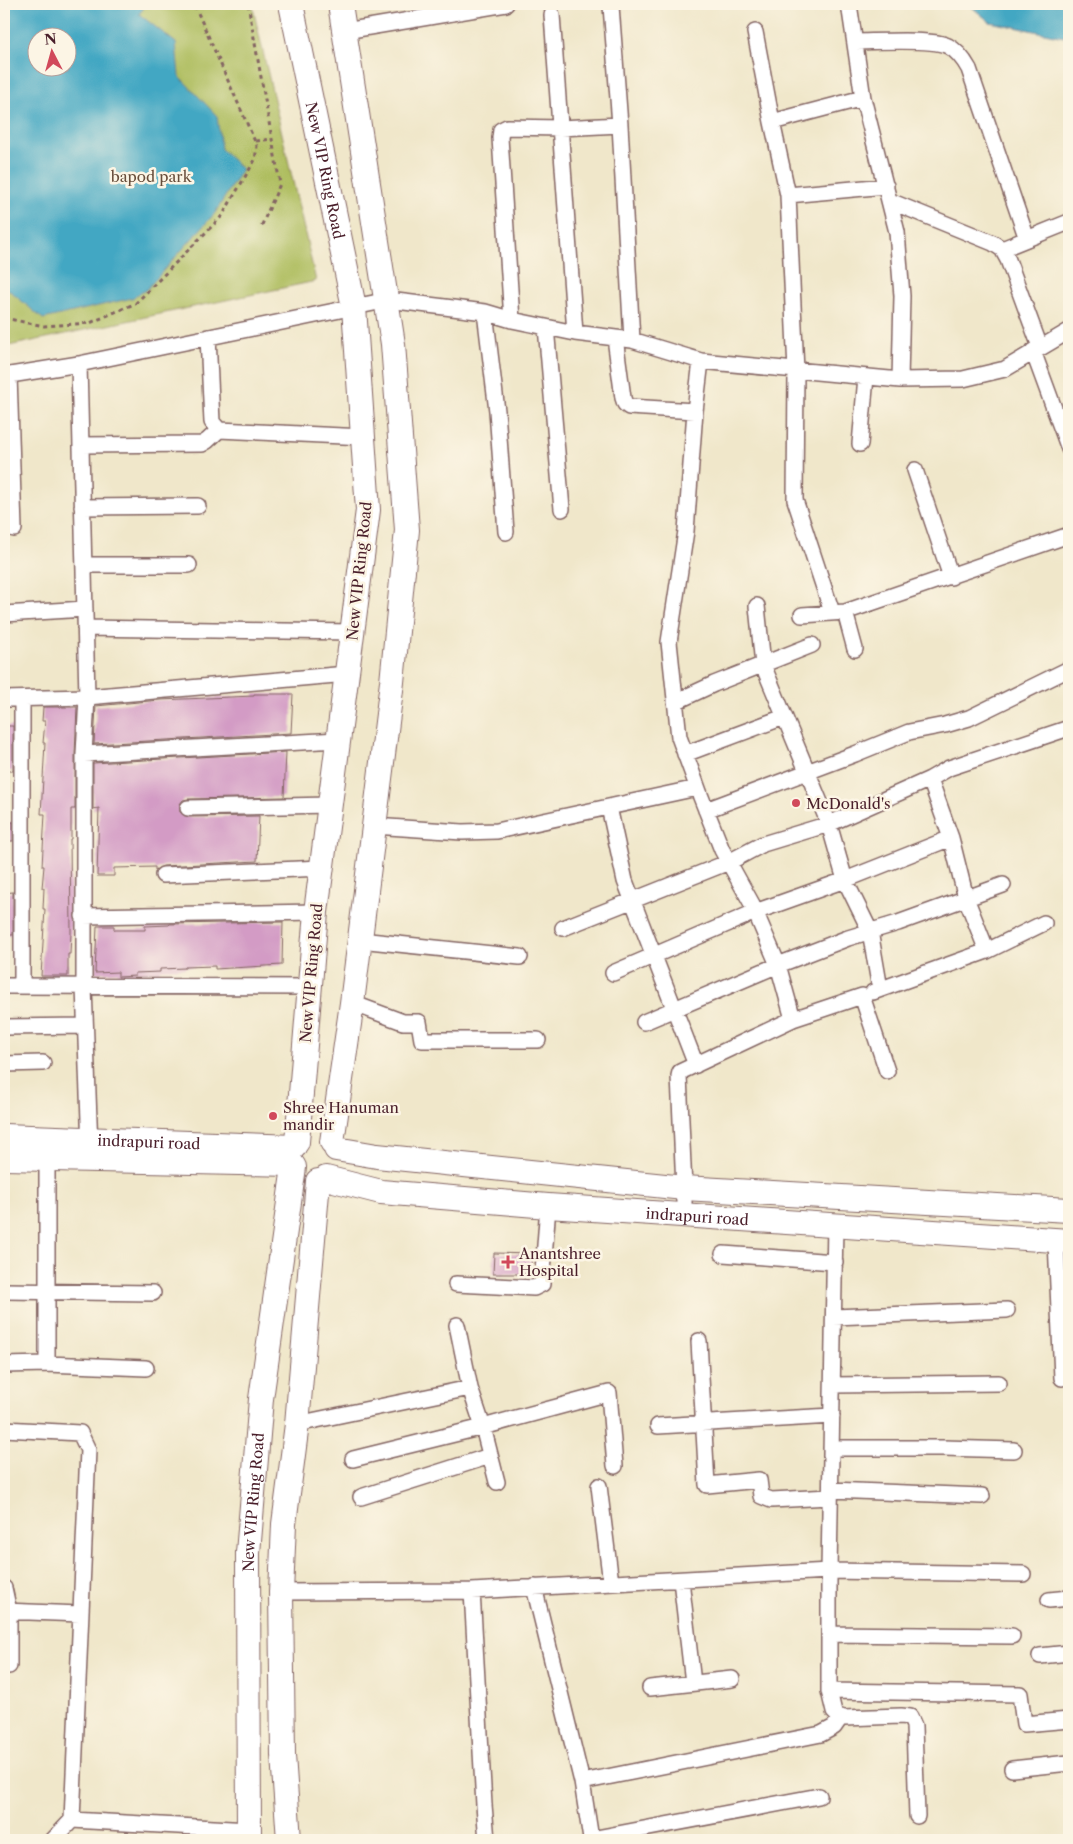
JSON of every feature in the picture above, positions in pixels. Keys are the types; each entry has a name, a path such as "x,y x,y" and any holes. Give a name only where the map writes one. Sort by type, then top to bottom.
{"main road":[{"name":"New VIP Ring Road","path":"249,1835 248,1553 262,1399 294,1155 316,912 368,510 354,307 291,4"},
{"path":"334,1146 319,1135 312,1135 294,1155 300,1176 307,1180 322,1180 335,1170 338,1163 334,1146 392,682 407,530 388,300 340,4"},
{"name":"indrapuri road","path":"4,1136 47,1148 294,1155"},
{"name":"indrapuri road","path":"334,1146 377,1156 684,1188 1069,1210"},
{"name":"indrapuri road","path":"4,1158 47,1148"},
{"path":"288,1840 283,1755 281,1592 284,1524 297,1424 322,1180"},
{"name":"indrapuri road","path":"322,1180 381,1192 548,1206 835,1224 1063,1241"}],"street":[{"path":"345,31 506,4"},
{"path":"849,4 863,98 897,232 902,296 900,380"},
{"path":"611,6 620,125 632,340"},
{"path":"552,15 575,333"},
{"path":"755,32 788,195 796,371 795,500 838,612 855,649"},
{"path":"855,42 933,42 947,45 957,52 969,69 1027,239"},
{"path":"772,122 863,98"},
{"path":"512,320 501,130 507,127 560,128 620,125"},
{"path":"788,195 886,186"},
{"path":"890,201 994,243 1002,249 1008,260 1068,444"},
{"path":"1002,249 1069,222"},
{"path":"14,529 6,376 79,364 388,300 485,312 512,320 575,333 632,340 701,361 900,380 962,379 1005,369 1069,331"},
{"path":"485,312 497,411 506,532"},
{"path":"546,327 562,509"},
{"path":"208,337 212,422 219,430"},
{"path":"615,338 625,404 629,407 695,411"},
{"path":"701,361 695,411 686,531 669,642 679,737 706,810 778,965 793,1019"},
{"path":"79,364 87,698 84,754 83,916 84,1026 89,1150"},
{"path":"860,444 866,377"},
{"path":"81,444 202,444 219,430 364,437"},
{"path":"916,470 950,576"},
{"path":"82,507 198,506"},
{"path":"802,614 838,612 1069,535"},
{"path":"84,565 189,565"},
{"path":"757,606 763,665 829,824 845,880 870,931 880,990"},
{"path":"4,614 85,609"},
{"path":"85,628 353,632"},
{"path":"675,702 812,645"},
{"path":"706,810 909,732 969,718 1069,670"},
{"path":"4,699 87,698 347,674"},
{"path":"22,699 22,986"},
{"path":"686,754 784,717"},
{"path":"563,928 729,862 763,844 829,824 930,779 949,768 1069,728"},
{"path":"84,754 338,740"},
{"path":"930,779 951,838 966,898 987,951"},
{"path":"374,826 480,832 497,831 697,788"},
{"path":"188,808 330,805"},
{"path":"609,807 625,880 696,1065"},
{"path":"613,973 755,912 845,880 951,838"},
{"path":"163,875 322,868"},
{"path":"644,1022 778,965 1003,885"},
{"path":"83,916 316,912"},
{"path":"684,1216 680,1072 793,1019 987,951 1044,923"},
{"path":"360,940 520,957"},
{"path":"4,986 309,988"},
{"path":"862,996 887,1071"},
{"path":"352,1003 403,1022 419,1022 422,1040 538,1040"},
{"path":"4,1027 84,1026"},
{"path":"4,1064 43,1063"},
{"path":"46,1364 48,1291 47,1148"},
{"path":"456,1284 534,1288 542,1284 548,1206"},
{"path":"835,1224 836,1262 829,1571 829,1691 834,1712 841,1717 910,1717 914,1726 917,1816"},
{"path":"1062,1378 1063,1241"},
{"path":"723,1254 836,1262"},
{"path":"4,1291 153,1293"},
{"path":"834,1318 1007,1310"},
{"path":"458,1325 470,1388 483,1427 497,1482"},
{"path":"698,1342 707,1485 759,1480 761,1496 771,1500 830,1494 982,1496"},
{"path":"4,1365 46,1364 146,1368"},
{"path":"833,1385 999,1383"},
{"path":"297,1424 470,1388"},
{"path":"353,1459 483,1427 608,1392 615,1466"},
{"path":"658,1426 832,1416"},
{"path":"4,1429 80,1433 88,1450 72,1820 53,1840"},
{"path":"831,1448 1014,1450"},
{"path":"361,1496 490,1456"},
{"path":"599,1486 611,1583"},
{"path":"281,1592 472,1591 829,1571 1023,1574"},
{"path":"681,1580 693,1683"},
{"path":"4,1588 9,1666"},
{"path":"534,1588 582,1782 591,1840 819,1796"},
{"path":"472,1591 487,1840"},
{"path":"1049,1600 1069,1598"},
{"path":"6,1611 80,1614"},
{"path":"829,1634 1012,1636"},
{"path":"1040,1656 1069,1653"},
{"path":"650,1688 732,1679"},
{"path":"829,1691 1020,1694 1024,1724 1069,1720"},
{"path":"582,1782 821,1734 834,1727 841,1717"},
{"path":"1012,1769 1069,1764"},
{"path":"72,1820 249,1835"}],"path":[{"path":"4,318 44,326 90,323 136,303 222,216 255,160 257,153 256,141 194,4"},
{"path":"248,4 280,184 261,227"},
{"path":"256,141 272,140"}],"green space":[{"name":"bapod park","path":"4,4 252,4 316,281 4,347"}],"water":[{"name":"bapod park","path":"4,4 147,4 139,14 176,43 179,76 217,116 221,149 242,169 215,213 146,290 132,298 43,319 4,286"},
{"path":"968,4 1069,4 1069,38 990,22"}],"building":[{"path":"254,694 293,694 291,733 94,744 96,706 160,700 254,696"},
{"path":"43,707 77,707 75,809 71,809 71,933 70,954 68,954 68,976 41,976 45,909 43,909 44,888 42,888 44,866 42,866 45,814 41,814 45,743 43,743 45,721 42,721"},
{"path":"4,726 13,726 13,771 4,771"},
{"path":"286,752 284,797 188,799 183,800 180,804 180,812 188,817 259,816 257,861 163,866 155,870 155,867 114,868 114,876 97,876 99,808 93,809 93,763"},
{"path":"4,822 13,822 13,841 4,841"},
{"path":"13,892 13,935 4,935 4,893"},
{"path":"283,922 282,965 215,969 215,966 185,967 160,969 160,972 135,973 135,976 118,977 118,972 95,973 97,926 114,926 114,930 145,930 145,926 170,924"},
{"path":"494,1253 531,1254 531,1274 493,1274"}],"place":[{"name":"McDonald's","path":"796,803"},
{"name":"Shree Hanuman mandir","path":"273,1116"},
{"name":"Anantshree Hospital","path":"508,1262"}]}
